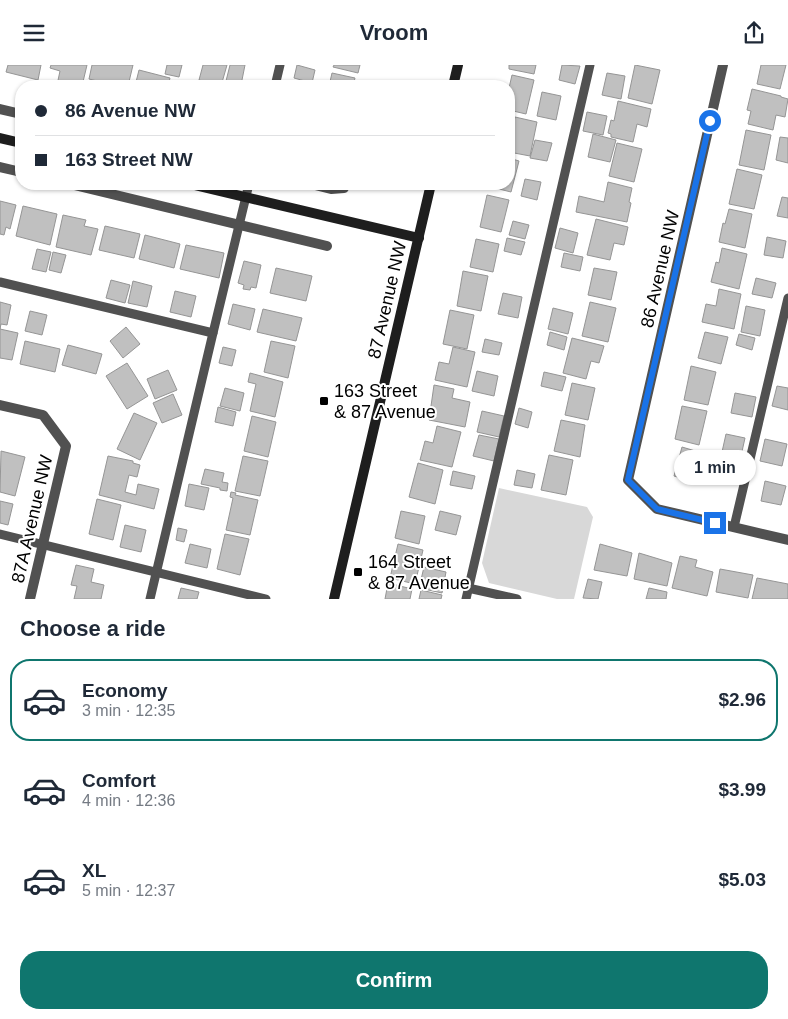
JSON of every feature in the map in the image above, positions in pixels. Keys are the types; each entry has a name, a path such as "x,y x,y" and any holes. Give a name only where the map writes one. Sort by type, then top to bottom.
{"main road":[{"path":"454,80 458,65"},
{"path":"0,138 15,142"},
{"path":"216,190 419,237"},
{"name":"87 Avenue NW","path":"334,599 430,190"}],"street":[{"name":"86 Avenue NW","path":"723,65 628,480 657,509 734,527"},
{"path":"0,109 15,113"},
{"path":"0,167 15,171"},
{"path":"96,190 327,245"},
{"name":"87A Avenue NW","path":"0,405 43,415 66,446 30,599"},
{"path":"734,527 788,540"}],"lane":[{"path":"276,80 280,65"},
{"path":"466,599 590,65"},
{"path":"150,599 248,190"},
{"path":"0,283 213,333"},
{"path":"734,527 788,298"},
{"path":"0,534 266,599"},
{"path":"468,588 518,599"}],"shaded area":[{"path":"499,488 587,507 593,517 574,599 557,599 489,583 482,563"}],"building":[{"path":"8,65 41,65 38,80 6,72"},
{"path":"51,65 87,65 83,80 58,80 60,71 50,68"},
{"path":"92,65 133,65 129,80 89,79"},
{"path":"167,65 182,65 179,77 165,74"},
{"path":"203,65 227,65 223,80 199,80"},
{"path":"230,65 245,65 242,80 226,80"},
{"path":"297,65 315,70 313,80 294,78"},
{"path":"334,65 360,65 358,73 333,67"},
{"path":"509,65 536,65 534,74 509,69"},
{"path":"562,65 580,66 575,84 559,80"},
{"path":"635,65 660,70 652,104 628,98"},
{"path":"761,65 786,65 780,89 757,84"},
{"path":"139,70 170,78 170,80 136,80"},
{"path":"332,73 355,78 354,80 330,80"},
{"path":"607,73 625,76 621,99 602,95"},
{"path":"512,75 534,80 526,114 515,111 515,80 511,80"},
{"path":"752,89 788,99 785,117 776,115 773,130 748,124 751,111 747,110"},
{"path":"542,92 561,96 556,120 537,116"},
{"path":"618,101 651,109 647,127 637,124 633,142 611,137 611,134 608,133 611,120 614,121"},
{"path":"587,112 607,116 603,135 583,131"},
{"path":"515,117 537,122 530,156 515,153"},
{"path":"746,130 771,135 764,170 739,165"},
{"path":"593,134 616,140 610,162 588,157"},
{"path":"780,137 788,138 788,163 776,160"},
{"path":"535,140 552,143 547,161 530,158"},
{"path":"617,143 642,149 634,182 609,176"},
{"path":"515,160 519,161 515,176"},
{"path":"737,169 762,175 754,209 729,204"},
{"path":"525,179 541,182 537,200 521,196"},
{"path":"608,182 632,188 627,222 576,212 579,196 604,202"},
{"path":"487,195 509,200 501,232 480,227"},
{"path":"782,197 788,198 788,218 777,216"},
{"path":"0,201 16,205 10,229 6,227 4,235 0,234"},
{"path":"23,206 57,214 50,245 16,236"},
{"path":"729,209 752,214 745,248 719,242 723,223 725,224"},
{"path":"63,215 86,220 84,226 98,229 91,255 56,247"},
{"path":"596,219 628,227 624,245 614,243 610,260 587,255"},
{"path":"513,221 529,225 525,239 509,235"},
{"path":"105,226 140,234 134,258 99,250"},
{"path":"560,228 578,233 573,253 555,248"},
{"path":"145,235 180,244 174,268 139,259"},
{"path":"767,237 786,241 783,258 764,255"},
{"path":"507,238 525,242 521,255 504,251"},
{"path":"476,239 499,244 493,272 470,267"},
{"path":"186,245 224,253 219,278 180,269"},
{"path":"722,248 747,254 739,289 711,282 716,262 719,263"},
{"path":"37,249 51,252 46,272 32,269"},
{"path":"53,252 66,255 61,273 49,270"},
{"path":"564,253 583,257 580,271 561,267"},
{"path":"244,261 261,265 256,288 251,287 250,290 243,289 244,285 238,283"},
{"path":"276,268 312,276 306,301 270,293"},
{"path":"594,268 617,272 611,300 588,295"},
{"path":"463,271 488,276 481,311 457,306"},
{"path":"756,278 776,283 772,298 752,294"},
{"path":"111,280 130,285 125,303 106,298"},
{"path":"133,281 152,286 147,307 128,303"},
{"path":"719,289 741,294 734,329 702,322 706,304 716,306"},
{"path":"175,291 196,296 191,317 170,312"},
{"path":"503,293 522,297 518,318 498,314"},
{"path":"0,302 11,305 7,325 1,324 0,329"},
{"path":"590,302 616,308 608,342 582,336"},
{"path":"233,304 255,309 250,330 228,324"},
{"path":"746,306 765,310 760,336 741,332"},
{"path":"553,308 573,313 568,334 548,329"},
{"path":"263,309 302,318 296,341 257,332"},
{"path":"450,310 474,315 467,349 443,344"},
{"path":"30,311 47,315 42,335 25,331"},
{"path":"126,327 140,344 123,358 110,341"},
{"path":"0,329 18,333 12,360 0,358"},
{"path":"550,332 567,337 564,350 547,345"},
{"path":"705,332 728,337 721,364 698,358"},
{"path":"739,334 755,338 752,350 736,345"},
{"path":"572,338 604,346 599,363 591,361 586,379 563,373"},
{"path":"485,339 502,343 499,355 482,352"},
{"path":"25,341 60,349 55,372 20,364"},
{"path":"271,341 295,346 288,378 264,372"},
{"path":"68,345 102,354 96,374 62,365"},
{"path":"223,347 236,350 232,366 219,363"},
{"path":"453,347 475,352 467,387 435,380 439,362 449,364"},
{"path":"127,363 148,396 127,409 106,376"},
{"path":"691,366 716,372 708,405 684,400"},
{"path":"168,370 177,390 155,399 147,379"},
{"path":"477,371 498,376 494,396 472,391"},
{"path":"544,372 566,377 562,391 541,386"},
{"path":"250,373 283,382 275,417 250,411 256,384 248,382"},
{"path":"572,383 595,388 588,420 565,415"},
{"path":"434,385 454,389 452,398 470,402 465,427 429,420"},
{"path":"777,386 788,388 788,410 772,406"},
{"path":"225,388 244,393 240,411 220,406"},
{"path":"735,393 756,397 752,417 731,413"},
{"path":"173,394 182,415 162,423 153,403"},
{"path":"682,406 707,411 699,445 675,439"},
{"path":"218,407 236,412 233,426 215,422"},
{"path":"519,408 532,412 528,428 515,424"},
{"path":"482,411 504,416 499,437 477,432"},
{"path":"134,413 157,423 140,460 117,449"},
{"path":"252,416 276,422 268,457 244,451"},
{"path":"561,420 585,425 580,457 554,451"},
{"path":"437,426 461,432 452,467 420,460 425,441 433,443"},
{"path":"726,434 745,438 741,456 722,452"},
{"path":"479,435 499,439 494,461 473,456"},
{"path":"765,439 787,444 782,466 760,461"},
{"path":"682,447 713,454 709,468 700,466 695,482 674,476"},
{"path":"1,451 25,457 15,496 0,492"},
{"path":"549,455 573,460 566,495 541,490"},
{"path":"722,455 741,459 736,478 717,473"},
{"path":"108,456 133,461 133,463 140,465 137,477 129,475 125,492 136,495 138,484 159,489 154,509 99,495"},
{"path":"243,456 268,461 260,496 235,491"},
{"path":"418,463 443,470 435,504 409,497"},
{"path":"205,469 224,473 222,482 228,483 227,491 201,484"},
{"path":"517,470 535,474 532,488 514,485"},
{"path":"453,471 475,476 472,489 450,485"},
{"path":"765,481 786,486 781,505 761,501"},
{"path":"189,484 209,488 204,510 185,506"},
{"path":"231,492 236,493 235,495 258,500 250,535 226,530 233,498 230,497"},
{"path":"97,499 121,505 113,540 89,534"},
{"path":"0,501 13,504 8,525 0,523"},
{"path":"401,511 425,516 419,544 395,538"},
{"path":"440,511 461,516 456,535 435,530"},
{"path":"125,525 146,530 141,552 120,547"},
{"path":"178,528 187,530 184,542 176,540"},
{"path":"225,534 249,539 240,575 217,569"},
{"path":"190,544 211,549 207,568 185,563"},
{"path":"398,544 423,550 415,584 390,578"},
{"path":"600,544 632,553 627,576 594,570"},
{"path":"639,553 672,563 667,586 634,579"},
{"path":"680,556 697,560 695,567 713,572 707,596 672,588"},
{"path":"76,565 94,569 91,582 104,585 101,599 74,599 77,586 71,585"},
{"path":"424,567 446,572 442,593 419,588"},
{"path":"720,569 753,575 748,598 716,592"},
{"path":"757,578 788,584 788,599 752,599"},
{"path":"588,579 602,582 598,599 583,598"},
{"path":"388,583 412,589 410,599 385,599"},
{"path":"181,588 199,592 197,599 178,599"},
{"path":"649,588 667,592 666,599 646,599"},
{"path":"421,590 442,595 441,599 419,599"}],"place":[{"name":"163 Street & 87 Avenue","path":"324,401"},
{"name":"164 Street & 87 Avenue","path":"358,572"}],"route":[{"path":"710,121 628,480 657,509 715,523"}]}
